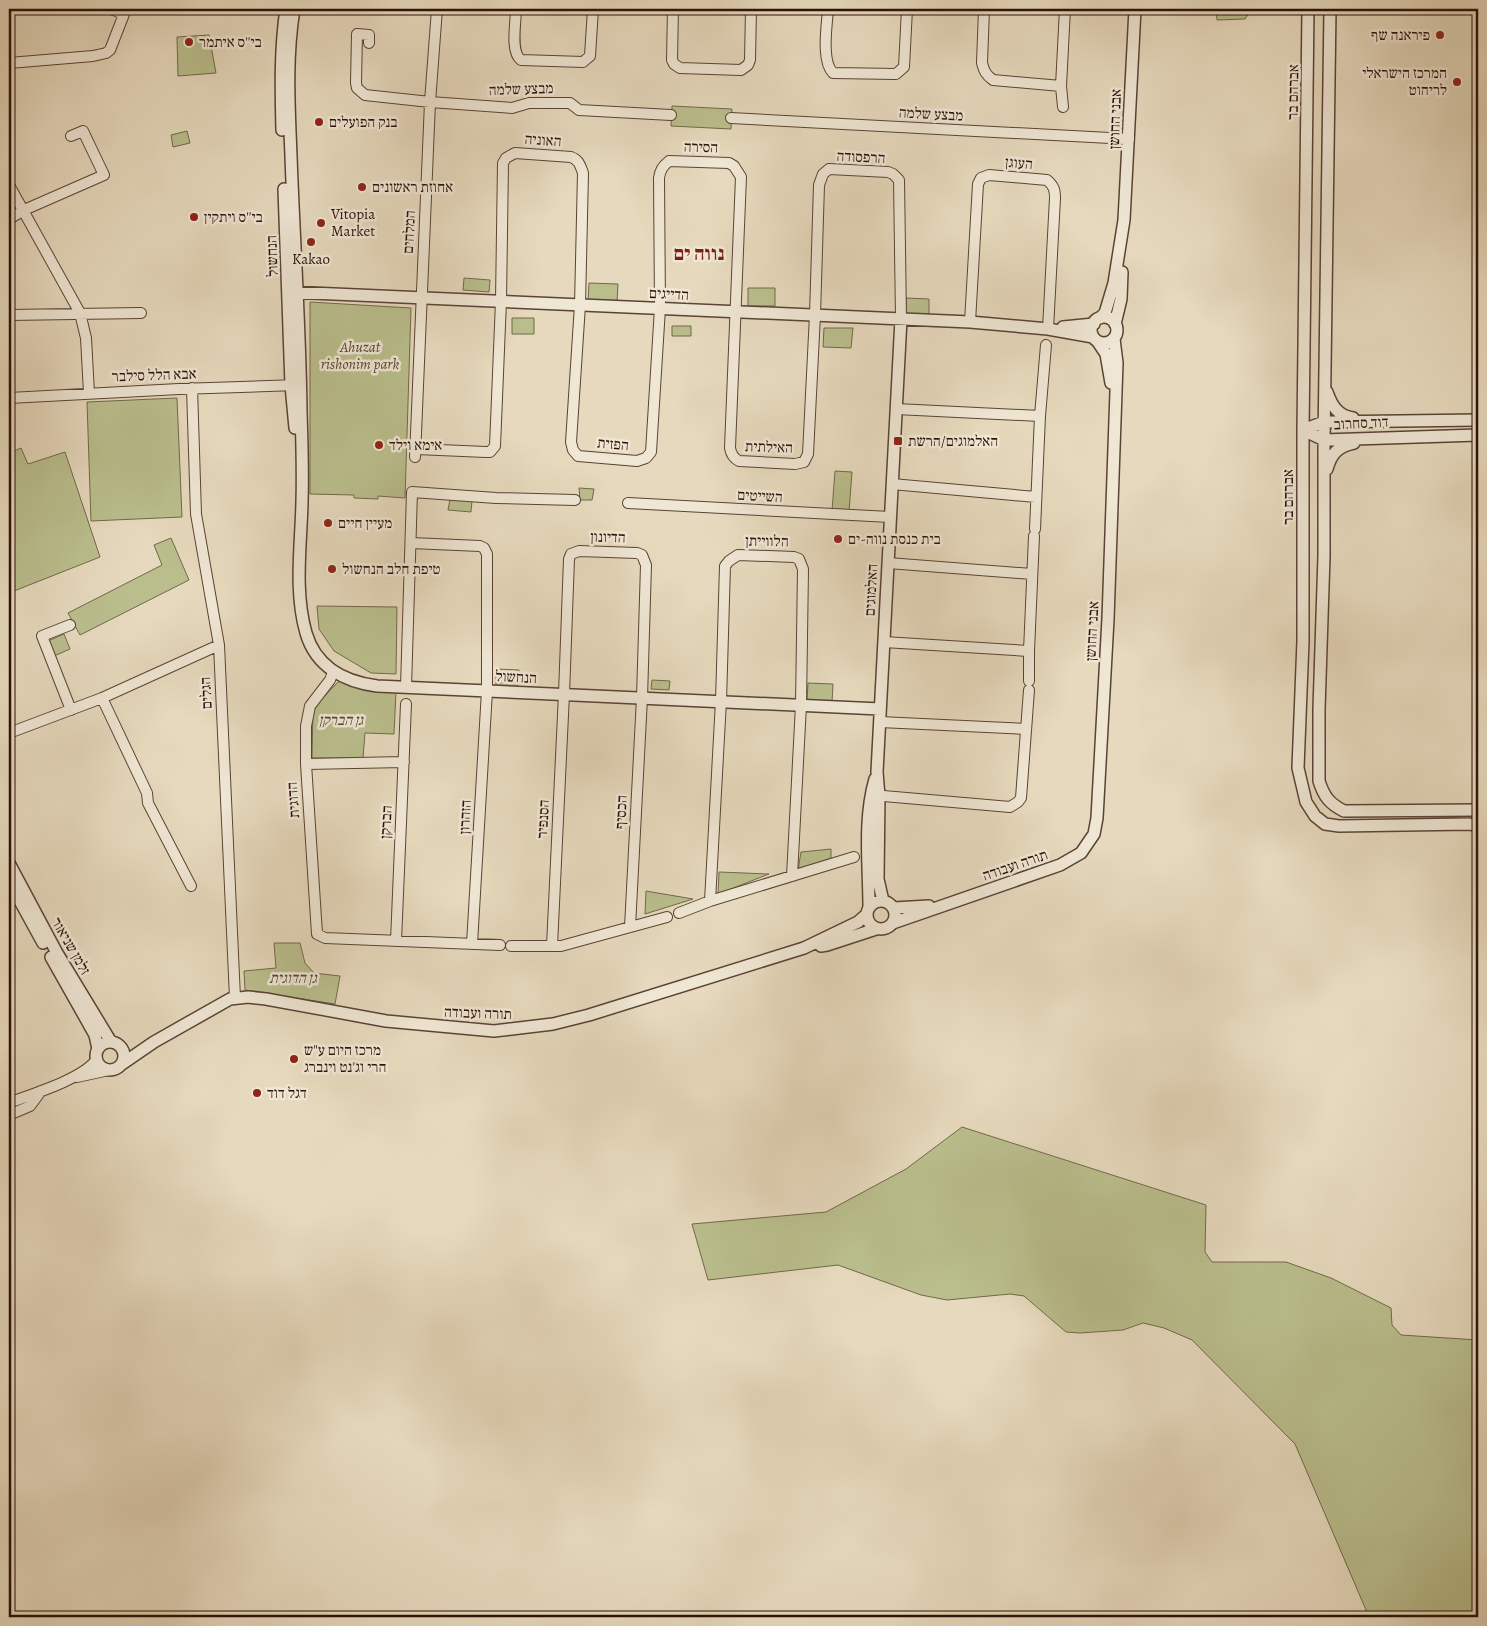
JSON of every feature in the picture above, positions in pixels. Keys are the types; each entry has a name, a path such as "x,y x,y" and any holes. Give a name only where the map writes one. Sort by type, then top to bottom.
{"street":[{"path":"9,63 93,56 106,53 113,45 125,11 111,9"},
{"name":"הנחשול","path":"286,9 280,87 293,292"},
{"name":"הנחשול","path":"294,9 289,82 293,292 302,502 299,582 306,633 317,655 333,672 363,684 880,709"},
{"name":"המלחים","path":"437,9 428,141 415,453 490,452 495,446 501,302"},
{"path":"516,9 514,51 517,58 520,60 583,62 590,56 593,9"},
{"path":"673,9 672,60 676,66 680,68 741,70 748,65 750,60 751,9"},
{"path":"828,9 826,59 829,69 833,73 896,74 904,66 907,9"},
{"path":"984,9 982,63 983,70 987,76 993,80 1061,86"},
{"path":"1063,107 1061,86 1065,9"},
{"name":"אבני החושן","path":"1097,321 1105,313 1114,283 1124,220 1134,9"},
{"name":"אברהם בר","path":"1308,9 1303,430 1303,641 1298,768 1306,802 1318,819 1325,824 1339,826 1460,824 1478,826"},
{"path":"1330,9 1324,556 1318,776 1323,793 1333,806 1344,811 1478,810"},
{"name":"מבצע שלמה","path":"369,43 369,35 356,34 356,83 365,95 512,108 529,103 570,103 579,110 671,115"},
{"name":"מבצע שלמה","path":"732,118 1129,140"},
{"path":"9,219 24,210 104,175 83,131 71,136"},
{"name":"האוניה","path":"501,302 502,163 506,158 516,153 571,157 576,159 580,165 582,173 580,305"},
{"name":"הסירה","path":"660,308 660,172 669,161 729,164 734,166 740,177 736,312"},
{"name":"הרפסודה","path":"815,315 820,179 829,169 879,171 894,174 899,180 900,319"},
{"name":"העוגן","path":"970,322 978,184 981,178 989,175 1048,180 1054,188 1055,198 1048,329"},
{"path":"9,185 80,313 86,338 89,393"},
{"name":"אבני החושן","path":"1115,324 1121,299 1122,230"},
{"name":"הדייגים","path":"293,292 970,322 1048,329 1096,339"},
{"name":"הפזית","path":"580,305 572,446 578,456 638,461 646,458 651,452 660,308"},
{"name":"האילתית","path":"736,312 731,452 739,461 795,464 804,462 808,454 815,315"},
{"path":"9,315 141,313"},
{"path":"1109,318 1115,324 1117,332 1114,339 1106,343 1096,339 1092,330 1097,321 1109,318"},
{"name":"האלמוגים","path":"868,911 867,853 877,772 900,319"},
{"name":"הדייגים","path":"1048,329 1097,321"},
{"name":"אבני החושן","path":"1096,339 1108,360 1116,417"},
{"name":"אבני החושן","path":"1088,844 1094,834 1100,785 1116,417 1117,363 1114,339"},
{"path":"875,795 1010,807 1021,798 1029,686 1032,574 1040,416 1046,345"},
{"path":"1325,379 1327,393 1337,411 1348,417 1377,421"},
{"name":"אבא הלל סילבר","path":"9,398 192,388 296,385"},
{"name":"הגלים","path":"192,388 196,514 219,645 235,998"},
{"path":"896,409 1040,416"},
{"name":"דוד סחרוב","path":"1303,430 1324,422 1478,420"},
{"name":"דוד סחרוב","path":"1303,430 1324,440 1478,435"},
{"path":"1324,483 1330,459 1339,448 1346,445 1395,437"},
{"path":"892,484 1036,497"},
{"path":"406,687 412,492 496,498 574,500"},
{"name":"השייטים","path":"628,503 890,517"},
{"name":"הזהרון","path":"410,543 480,546 486,550 487,691 472,944"},
{"name":"הדיונון","path":"564,694 569,559 571,554 579,551 627,553 642,555 646,565 642,698"},
{"name":"הלווייתן","path":"721,701 725,566 738,555 794,557 799,559 803,569 801,705"},
{"path":"888,563 1032,574"},
{"path":"70,625 42,636 71,710"},
{"path":"884,642 1029,651"},
{"path":"9,734 102,698 219,645"},
{"name":"הדוגית","path":"333,672 330,680 310,706 307,717 306,764 317,934 325,938 396,941"},
{"name":"הסנפיר","path":"552,946 564,694"},
{"path":"102,698 147,793 148,803 191,886"},
{"name":"הכסיף","path":"630,927 642,698"},
{"path":"710,901 721,701"},
{"name":"הברקן","path":"396,941 406,704"},
{"path":"792,876 801,705"},
{"path":"880,722 1026,729"},
{"path":"306,764 404,762"},
{"name":"האלמוגים","path":"875,795 878,879 883,901"},
{"name":"תורה ועבודה","path":"893,923 1060,865 1081,853 1088,844"},
{"path":"679,913 710,901 854,857"},
{"name":"זלמן שניאור","path":"9,863 16,896 57,953 111,1042"},
{"name":"זלמן שניאור","path":"9,881 95,1035 98,1054"},
{"path":"883,901 891,904 894,908 896,916 893,923 886,929 876,929 869,924 868,911 875,902 883,901"},
{"name":"תורה ועבודה","path":"894,908 946,904"},
{"name":"תורה ועבודה","path":"122,1064 154,1042 235,998 266,999 406,1024 494,1031 553,1024 589,1016 804,948 858,922 868,911"},
{"path":"511,946 561,946 667,917"},
{"name":"תורה ועבודה","path":"804,948 827,946 876,929"},
{"path":"396,941 500,946"},
{"path":"9,1103 71,1078 92,1066 104,1044 111,1042 119,1045 124,1051 124,1060 117,1069 71,1078"},
{"name":"תורה ועבודה","path":"124,1051 154,1042"},
{"path":"98,1054 100,1065 109,1070"},
{"path":"9,1114 30,1106 41,1091"}],"green space":[{"path":"1216,9 1252,9 1245,19 1217,20"},
{"path":"209,35 216,73 178,76 177,37"},
{"path":"672,106 732,109 731,129 671,126"},
{"path":"187,131 190,143 173,147 171,135"},
{"path":"464,278 490,280 489,292 463,290"},
{"path":"589,283 618,284 617,302 588,301"},
{"path":"748,288 775,288 775,306 748,306"},
{"path":"906,298 929,299 929,316 906,315"},
{"name":"Ahuzat rishonim park","path":"310,302 411,308 405,498 378,496 378,499 354,498 354,495 310,494"},
{"path":"512,318 534,318 534,334 512,334"},
{"path":"672,326 691,326 691,336 672,336"},
{"path":"824,328 853,328 851,348 823,347"},
{"path":"177,398 182,517 91,521 87,402"},
{"path":"21,448 28,464 65,452 100,557 9,593 9,453"},
{"path":"835,471 852,472 849,512 832,511"},
{"path":"579,488 594,489 592,500 580,500"},
{"path":"450,499 472,501 471,512 448,510"},
{"path":"171,538 189,580 80,635 68,613 162,565 154,545"},
{"path":"317,606 397,607 396,674 371,673 334,651 319,629"},
{"path":"64,634 70,649 54,656 48,641"},
{"path":"496,669 519,670 517,688 496,687"},
{"path":"652,680 670,681 669,690 651,689"},
{"name":"גן הברקן","path":"339,681 365,689 396,691 394,734 365,733 363,758 312,758 313,708"},
{"path":"808,683 833,684 832,702 807,701"},
{"path":"831,849 831,858 798,870 801,852"},
{"path":"719,872 769,874 718,894"},
{"path":"646,891 693,899 645,914"},
{"name":"גן הדוגית","path":"274,943 300,943 305,963 314,973 340,976 335,1004 245,990 244,971 276,968"},
{"path":"962,1127 1206,1205 1205,1252 1212,1262 1286,1262 1331,1278 1391,1308 1392,1325 1401,1335 1478,1340 1478,1617 1369,1617 1295,1444 1192,1340 1164,1328 1143,1323 1123,1330 1066,1332 1024,1296 1010,1294 947,1300 921,1295 838,1265 708,1280 692,1224 826,1212 906,1169"}],"place":[{"name":"פיראנה שף","path":"1440,35"},
{"name":"בי''ס איתמר","path":"189,42"},
{"name":"המרכז הישראלי לריהוט","path":"1457,82"},
{"name":"בנק הפועלים","path":"319,122"},
{"name":"אחוזת ראשונים","path":"362,187"},
{"name":"בי''ס ויתקין","path":"194,217"},
{"name":"Vitopia Market","path":"321,223"},
{"name":"Kakao","path":"311,242"},
{"name":"האלמוגים/הרשת","path":"898,441"},
{"name":"אימא וילד","path":"379,445"},
{"name":"מעיין חיים","path":"328,523"},
{"name":"בית כנסת נווה-ים","path":"838,539"},
{"name":"טיפת חלב הנחשול","path":"332,569"},
{"name":"מרכז היום ע\"ש הרי וג'נט וינברג","path":"294,1059"},
{"name":"דגל דוד","path":"257,1093"}],"district":[{"name":"נווה ים","path":"699,253"}]}
